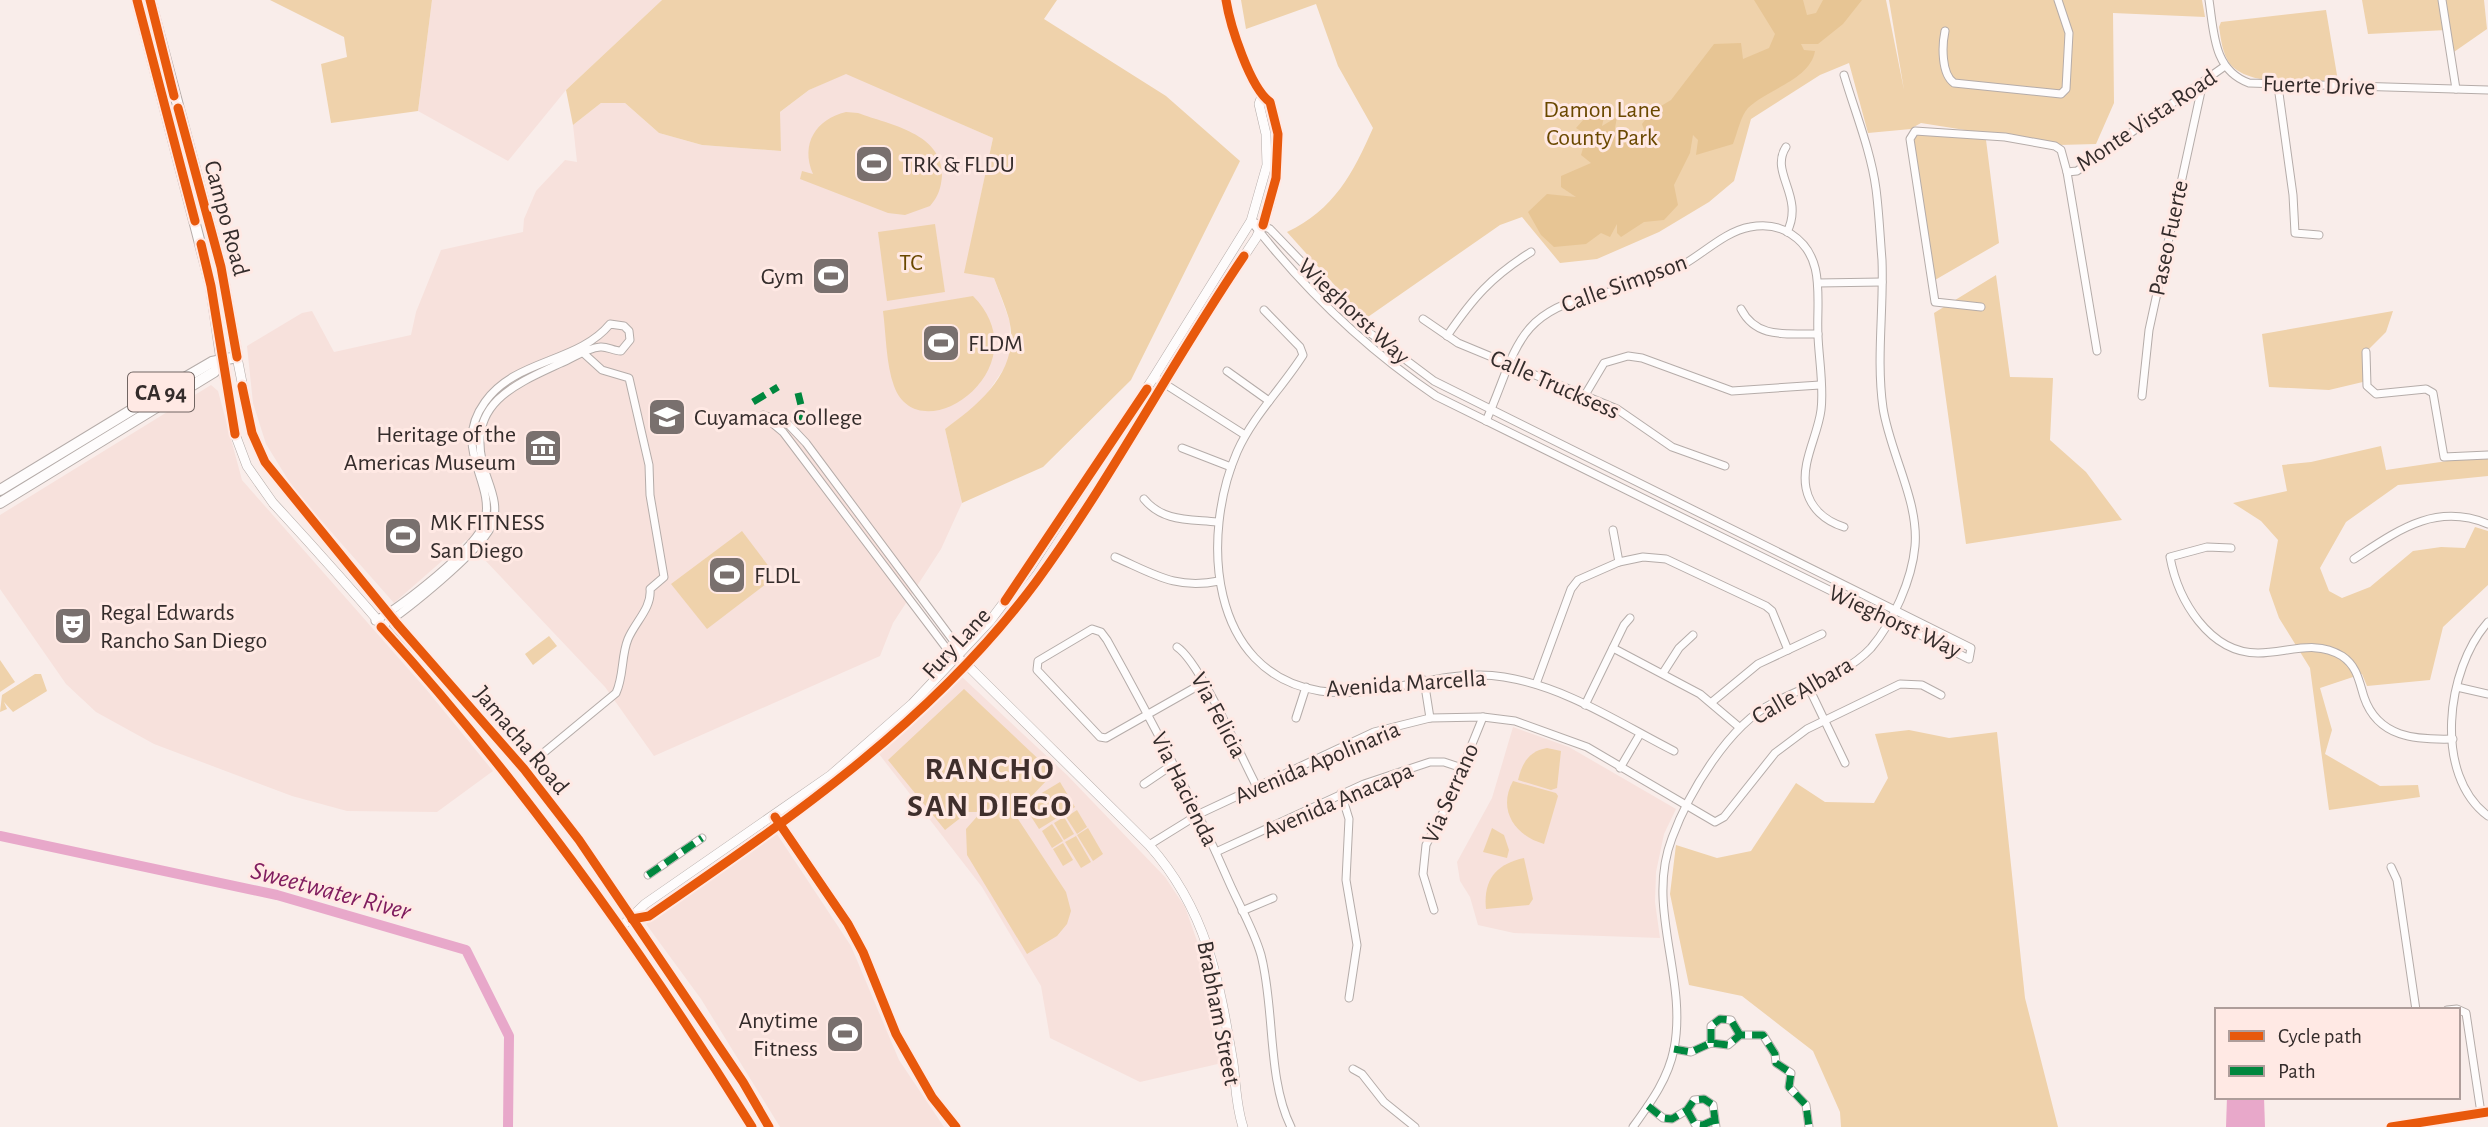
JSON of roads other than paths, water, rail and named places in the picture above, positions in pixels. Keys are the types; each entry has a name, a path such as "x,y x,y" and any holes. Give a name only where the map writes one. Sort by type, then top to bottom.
{"highway":[{"name":"Campo Road","path":"137,0 211,286 222,362"},
{"name":"Campo Road","path":"150,0 221,267 237,356"},
{"path":"184,106 192,139 191,156"},
{"name":"CA 94","path":"0,490 212,362 222,362 237,356"},
{"name":"CA 94","path":"0,503 214,372 222,362"}],"main road":[{"name":"Fury Lane","path":"632,919 649,916 781,825 868,759 1036,582 1261,228 1276,178 1278,134 1270,102 1262,96 1237,41 1226,0"},
{"name":"Fury Lane","path":"621,927 645,904 774,816 870,741 963,661 1030,568 1154,377 1251,220 1267,165 1266,134 1259,104 1262,96"},
{"name":"Jamacha Road","path":"237,356 252,433 265,462 391,615 524,769 579,840 743,1082 769,1127"},
{"name":"Jamacha Road","path":"222,362 234,434 247,466 272,503 466,723 562,845 690,1026 752,1127"},
{"name":"Brabham Street","path":"963,661 1169,867 1188,899 1212,952 1243,1127"},
{"path":"2391,1127 2484,1113"}],"street":[{"path":"1945,31 1943,41 1947,75 1954,83 2061,94 2066,89 2070,44 2058,0"},
{"path":"2209,0 2217,50 2225,66"},
{"path":"2442,0 2456,89"},
{"name":"Monte Vista Road","path":"2067,172 2077,171 2225,66"},
{"name":"Fuerte Drive","path":"2225,66 2244,81 2278,86 2488,90"},
{"name":"Calle Albara","path":"1633,1127 1665,1079 1674,1049 1674,989 1661,888 1671,840 1686,806 1739,727 1769,705 1857,661 1872,646 1889,619 1910,572 1915,536 1911,504 1891,444 1883,407 1879,360 1882,282 1876,187 1844,75"},
{"name":"Paseo Fuerte","path":"2142,396 2149,330 2203,82"},
{"path":"2278,86 2294,195 2295,233 2319,235"},
{"name":"Monte Vista Road","path":"1981,307 1935,302 1912,134 1920,129 2055,146 2061,150 2067,172 2096,351"},
{"path":"1786,147 1780,164 1793,206 1787,232 1810,254 1818,283 1821,411 1805,469 1806,487 1818,512 1844,527"},
{"name":"Wieghorst Way","path":"1251,220 1261,228 1370,333 1417,370 1491,411 1971,648 1969,659 1436,396 1364,342 1261,228"},
{"name":"Calle Simpson","path":"1486,421 1526,332 1542,316 1559,305 1652,278 1682,265 1745,228 1769,226 1787,232"},
{"path":"1447,336 1476,293 1495,275 1531,251"},
{"path":"1818,283 1882,282"},
{"path":"1741,309 1748,322 1762,331 1818,334"},
{"name":"Avenida Marcella","path":"1265,310 1300,347 1303,355 1245,435 1231,467 1217,522 1219,581 1227,611 1243,643 1279,676 1306,687 1354,692 1424,680 1489,676 1536,684 1585,705 1674,751"},
{"name":"Calle Trucksess","path":"1423,319 1447,336 1634,419 1672,447 1725,466"},
{"path":"378,624 480,542 491,527 495,513 494,494 480,447 481,432 491,408 502,393 580,351 610,324 618,323 629,331 630,340 621,351 603,346 580,351"},
{"path":"524,769 616,693 622,680 628,641 651,600 650,589 664,577 650,495 649,465 629,378 602,370 580,351"},
{"path":"2366,352 2367,387 2376,394 2426,389 2433,393 2444,457 2488,455"},
{"path":"1585,395 1604,363 1628,356 1732,391 1820,385"},
{"path":"1227,371 1269,401"},
{"path":"1154,377 1245,435"},
{"path":"763,415 789,425 819,460 833,483 956,645 963,661 950,653 783,432 763,415"},
{"path":"1182,448 1231,467"},
{"path":"815,474 821,474 833,483"},
{"path":"1144,499 1153,510 1168,517 1217,522"},
{"path":"2354,559 2405,526 2430,517 2455,515 2488,524"},
{"path":"1613,530 1619,562"},
{"path":"2231,548 2207,547 2171,557 2186,604 2214,637 2248,652 2309,646 2332,651 2353,667 2371,713 2386,727 2415,739 2453,739"},
{"path":"1115,557 1176,584 1195,585 1219,581"},
{"path":"1536,684 1571,589 1578,580 1619,562 1643,557 1666,559 1766,606 1772,611 1788,650"},
{"path":"1585,705 1630,618"},
{"path":"2488,622 2471,645 2457,687 2453,739 2455,769 2461,784 2476,807 2488,816"},
{"name":"Via Hacienda","path":"1149,716 1105,738 1100,737 1037,670 1038,661 1092,629 1101,632 1149,716 1199,814 1261,954 1279,1088 1291,1127"},
{"path":"1712,702 1742,674 1822,634"},
{"path":"1663,673 1679,648 1693,635"},
{"name":"Via Felicia","path":"1177,647 1184,652 1203,684 1257,787"},
{"path":"1613,648 1712,702 1739,727"},
{"path":"1424,680 1430,718"},
{"path":"1149,716 1203,684"},
{"path":"1824,721 1900,684 1922,685 1941,695"},
{"path":"1808,686 1845,763"},
{"path":"1296,718 1306,687"},
{"path":"2457,687 2488,694"},
{"name":"Avenida Apolinaria","path":"1149,845 1199,814 1374,732 1430,718 1482,717 1516,721 1561,735 1710,821 1724,817 1775,753 1799,734 1824,721"},
{"name":"Via Serrano","path":"1434,911 1424,881 1424,852 1428,837 1449,801 1482,717"},
{"path":"1620,768 1640,734"},
{"name":"Avenida Anacapa","path":"1216,852 1341,793 1430,762 1444,762 1462,768"},
{"path":"1144,784 1172,765"},
{"path":"1341,793 1350,824 1346,880 1357,945 1349,998"},
{"path":"774,816 848,924 863,952 895,1034 932,1097 956,1127"},
{"path":"648,875 702,838"},
{"path":"2392,867 2397,880 2416,1008"},
{"path":"1242,911 1273,898"},
{"path":"2460,1010 2466,1013 2484,1113"},
{"path":"1711,1043 1711,1026 1720,1019 1731,1020 1740,1035"},
{"path":"1674,1049 1697,1052 1711,1043 1728,1045 1740,1035 1763,1035 1775,1054 1776,1063 1791,1073 1789,1087 1806,1105 1810,1114 1809,1127"},
{"path":"1353,1069 1362,1074 1384,1102 1415,1127"},
{"path":"1648,1106 1669,1119 1687,1110 1696,1099 1710,1101 1715,1123 1695,1124 1687,1110"}],"waterway":[{"name":"Sweetwater River","path":"0,836 277,895 466,950 509,1036 508,1127"}],"place":[{"name":"TRK & FLDU","path":"874,164"},
{"name":"Gym","path":"831,276"},
{"name":"FLDM","path":"941,343"},
{"name":"Cuyamaca College","path":"667,417"},
{"name":"Heritage of the Americas Museum","path":"543,448"},
{"name":"MK FITNESS San Diego","path":"403,536"},
{"name":"FLDL","path":"727,575"},
{"name":"Regal Edwards Rancho San Diego","path":"73,626"},
{"name":"Anytime Fitness","path":"845,1034"}],"district":[{"name":"RANCHO SAN DIEGO","path":"990,786"}],"park label":[{"name":"Damon Lane County Park","path":"1602,123"},
{"name":"TC","path":"911,262"}]}
